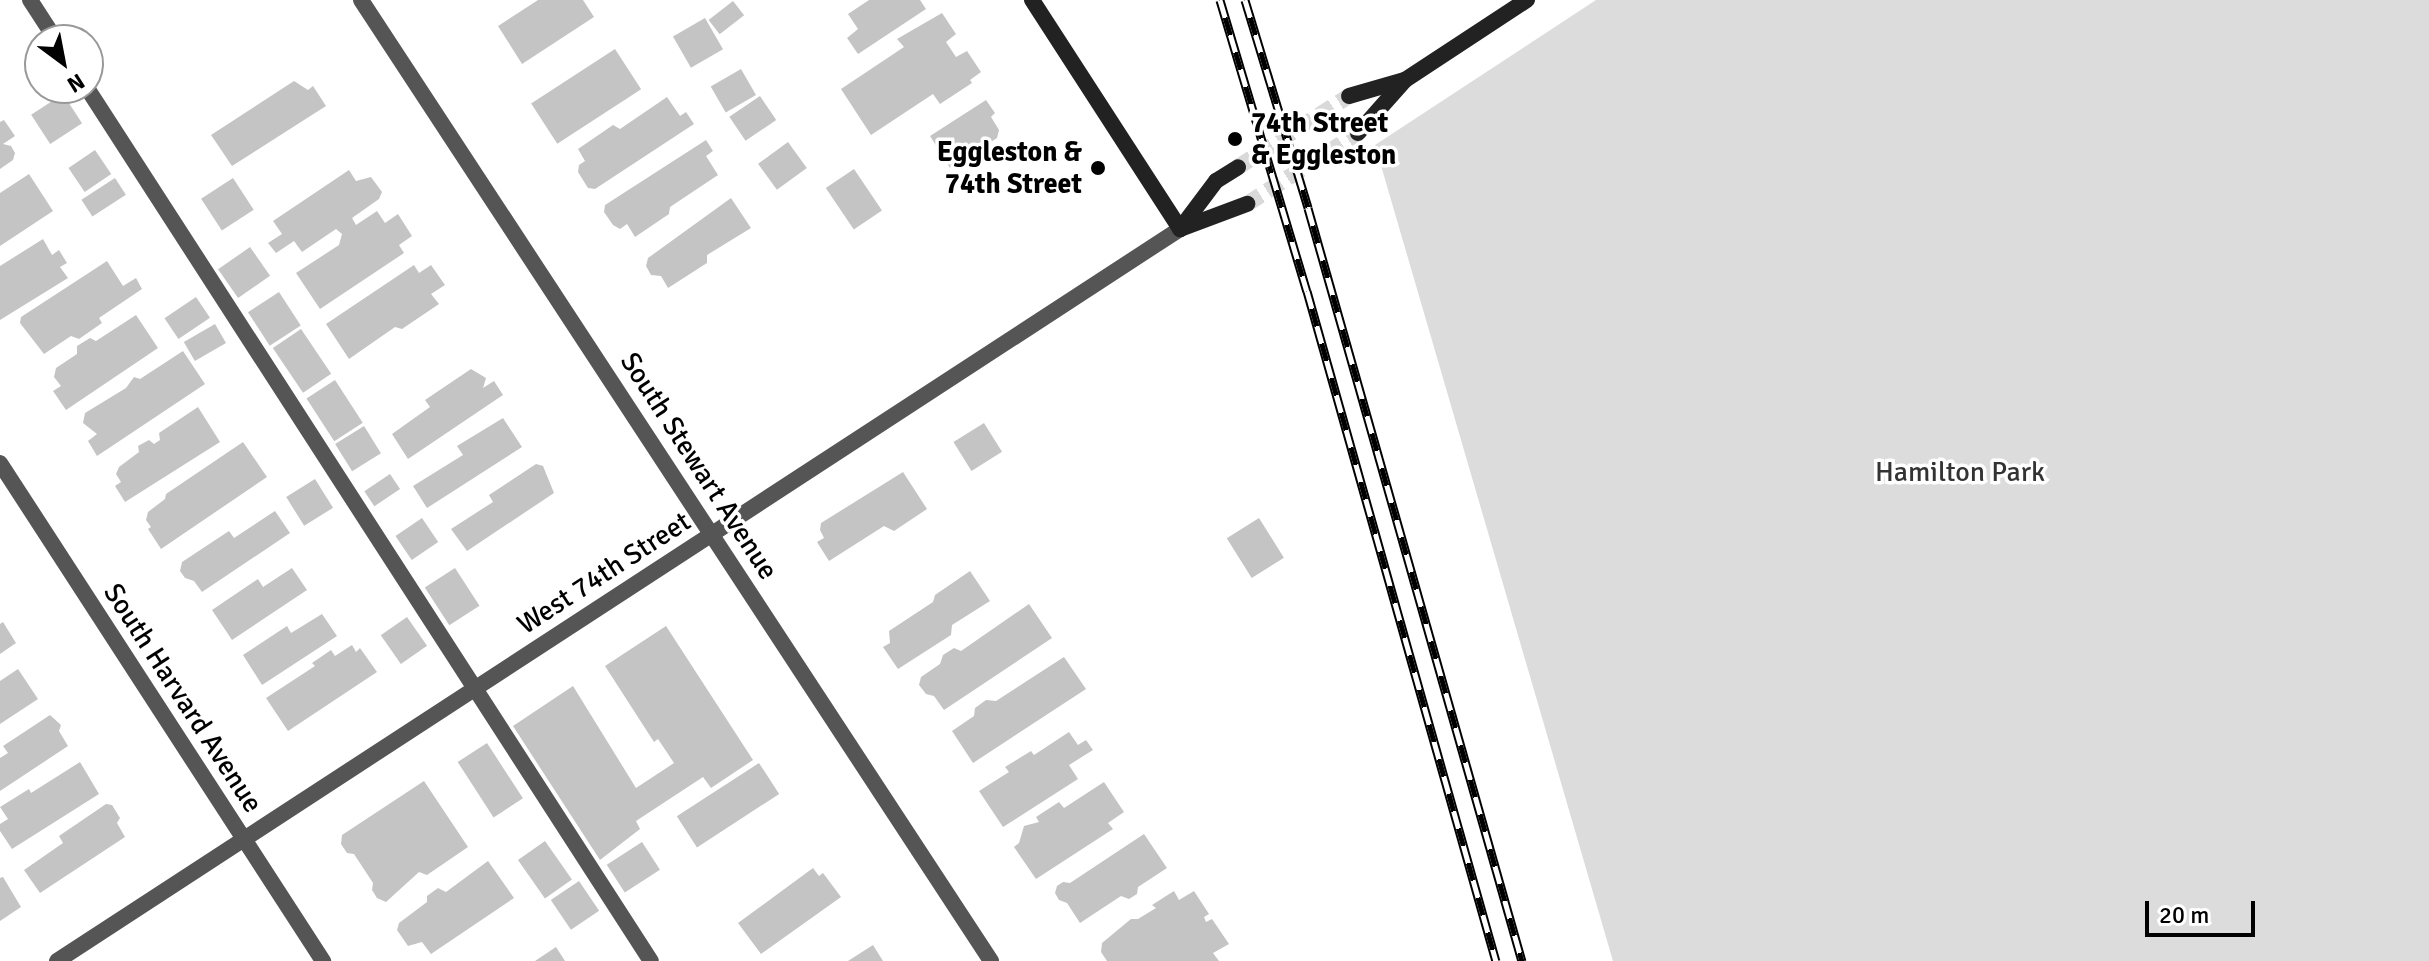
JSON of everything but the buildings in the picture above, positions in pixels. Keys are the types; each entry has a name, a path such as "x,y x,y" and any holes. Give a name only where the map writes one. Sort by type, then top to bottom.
{"street":[{"path":"30,0 46,24"},
{"name":"South Stewart Avenue","path":"361,0 991,961"},
{"path":"1032,0 1180,229"},
{"path":"1358,133 1405,80 1527,0"},
{"path":"1349,96 1405,80"},
{"path":"97,104 651,961"},
{"name":"West 74th Street","path":"1180,229 1216,181 1238,167"},
{"name":"West 74th Street","path":"57,961 1180,229 1247,204"},
{"name":"South Harvard Avenue","path":"0,463 323,961"}],"green space":[{"name":"Hamilton Park","path":"1596,0 2429,0 2429,961 1613,961 1375,145"}],"tunnel":[{"path":"1238,167 1349,96"},
{"path":"1247,204 1358,133"}],"railway":[{"path":"1220,0 1307,291 1496,961"},
{"path":"1245,0 1308,208 1522,961"}],"place":[{"name":"74th Street & Eggleston","path":"1235,139"},
{"name":"Eggleston & 74th Street","path":"1098,168"}]}
